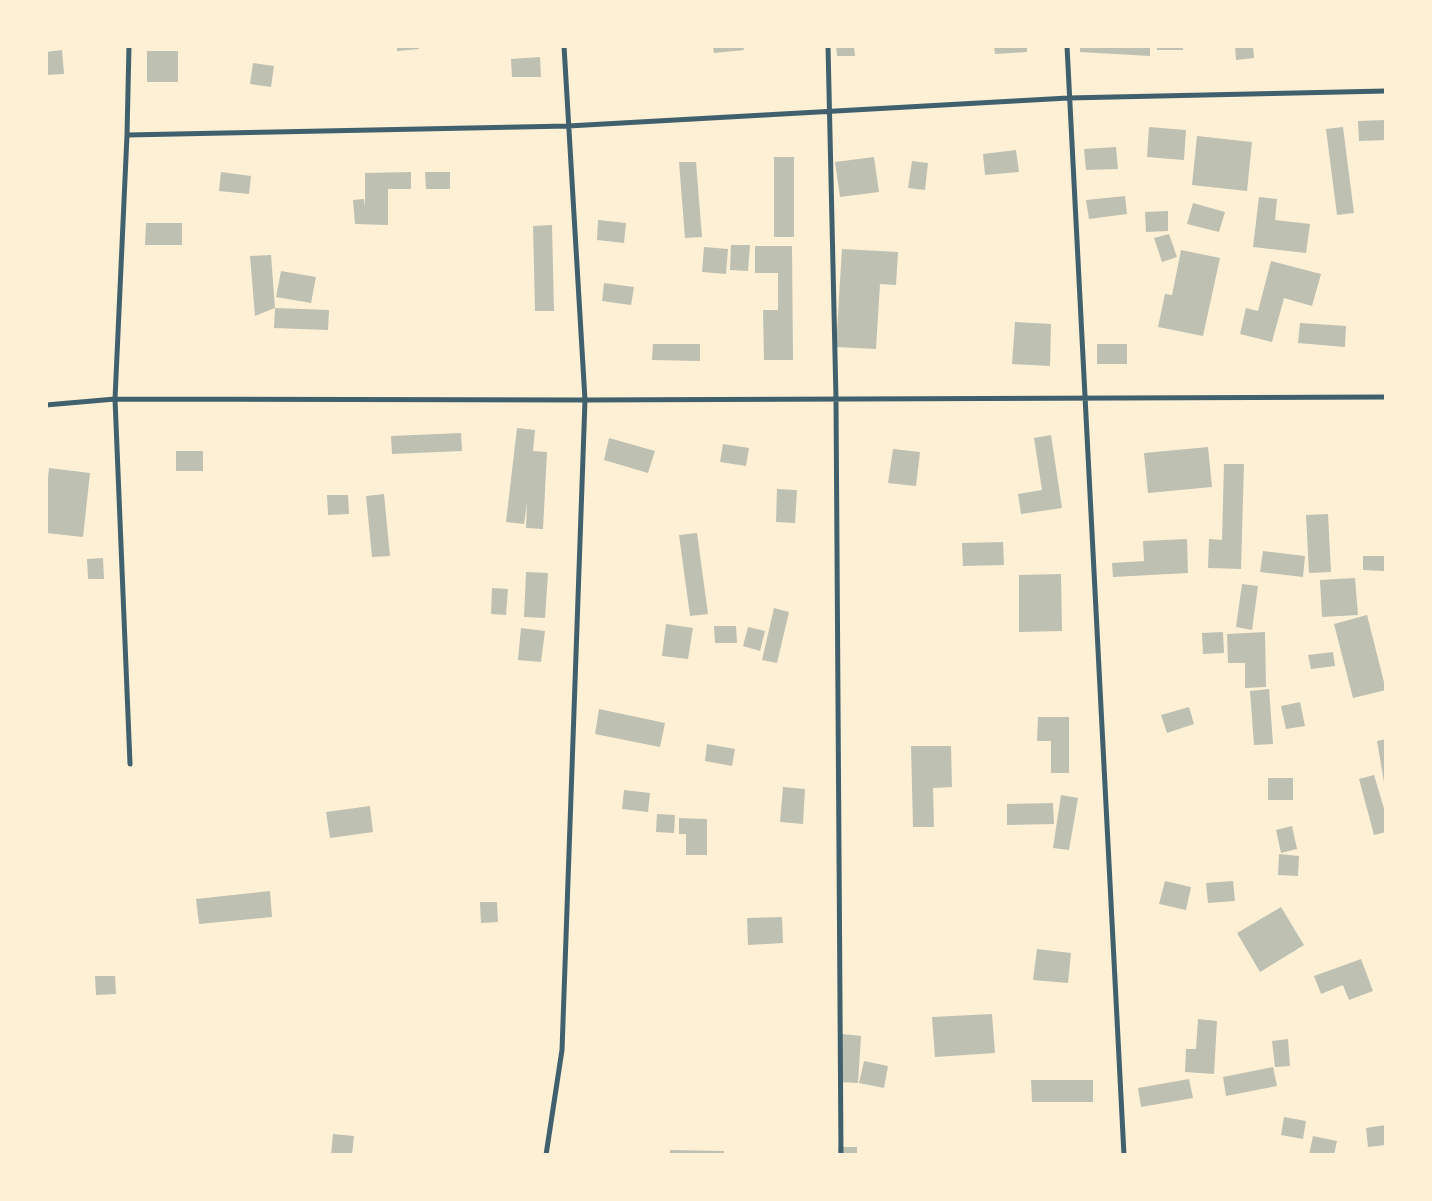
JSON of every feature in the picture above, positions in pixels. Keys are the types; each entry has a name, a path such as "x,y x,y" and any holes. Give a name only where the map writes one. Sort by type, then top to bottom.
{"street":[{"path":"129,46 127,135 115,399 130,764"},
{"path":"546,1155 562,1050 585,400 564,46"},
{"path":"828,46 831,112 836,399 841,1155"},
{"path":"1066,46 1124,1155"},
{"path":"127,135 568,126 1068,98 1386,91"},
{"path":"46,406 115,399 585,400 1386,397"}],"building":[{"path":"397,46 419,46 419,49 397,51"},
{"path":"713,46 743,46 744,50 714,53"},
{"path":"836,46 854,46 855,56 837,56"},
{"path":"994,46 1027,46 1027,52 995,54"},
{"path":"1080,46 1150,46 1150,56 1080,52"},
{"path":"1157,46 1183,46 1183,50 1157,50"},
{"path":"1235,46 1253,46 1254,58 1236,60"},
{"path":"62,50 64,74 46,75 46,52"},
{"path":"147,51 178,51 178,82 147,82"},
{"path":"540,57 541,77 512,77 511,59"},
{"path":"253,63 274,66 271,87 250,84"},
{"path":"1386,120 1386,140 1359,141 1358,121"},
{"path":"1149,127 1186,130 1184,160 1147,157"},
{"path":"1343,127 1354,213 1337,215 1326,129"},
{"path":"1197,136 1252,142 1247,191 1192,185"},
{"path":"1116,147 1118,169 1086,170 1084,149"},
{"path":"1016,150 1019,172 985,175 983,154"},
{"path":"774,157 794,157 794,237 774,237"},
{"path":"874,157 879,192 840,197 835,162"},
{"path":"912,161 928,163 925,190 908,188"},
{"path":"679,162 696,162 702,237 685,238"},
{"path":"221,172 251,176 249,194 219,191"},
{"path":"411,172 411,189 388,189 388,225 355,224 353,200 364,199 365,207 365,173"},
{"path":"425,172 450,172 450,189 426,189"},
{"path":"1125,196 1127,214 1089,219 1086,200"},
{"path":"1259,197 1277,199 1275,220 1310,224 1306,253 1253,247"},
{"path":"1193,203 1225,212 1219,232 1187,224"},
{"path":"1168,211 1168,231 1146,232 1145,212"},
{"path":"598,220 626,223 624,243 597,240"},
{"path":"146,223 182,223 182,245 145,245"},
{"path":"552,225 554,311 535,311 533,226"},
{"path":"1169,234 1177,257 1162,262 1154,238"},
{"path":"731,245 750,245 748,271 730,270"},
{"path":"755,246 792,246 793,360 764,360 763,310 778,310 778,273 755,273"},
{"path":"704,247 728,249 726,274 702,272"},
{"path":"842,249 898,252 896,285 880,284 876,349 836,347"},
{"path":"1181,250 1220,258 1203,336 1158,327 1165,294 1172,295"},
{"path":"271,255 275,308 255,316 250,256"},
{"path":"1271,261 1321,274 1312,306 1284,298 1272,342 1240,334 1246,308 1258,311"},
{"path":"281,271 316,277 311,303 276,297"},
{"path":"604,283 634,287 631,305 602,301"},
{"path":"275,308 329,310 328,330 274,328"},
{"path":"1015,322 1051,324 1050,366 1012,364"},
{"path":"1300,323 1346,326 1345,347 1298,343"},
{"path":"653,344 700,344 700,361 652,360"},
{"path":"1097,344 1127,344 1127,364 1097,364"},
{"path":"517,428 535,430 533,451 547,452 543,529 526,528 527,503 524,524 506,522"},
{"path":"461,433 462,451 392,454 391,436"},
{"path":"1051,435 1062,508 1021,514 1018,494 1042,490 1034,438"},
{"path":"609,438 655,451 648,473 604,460"},
{"path":"723,444 749,448 746,466 720,462"},
{"path":"1208,447 1212,487 1148,493 1144,453"},
{"path":"893,449 920,452 916,486 888,483"},
{"path":"176,451 203,451 203,471 176,471"},
{"path":"1224,464 1244,464 1241,569 1208,568 1209,539 1222,540"},
{"path":"49,468 90,473 83,537 46,533 46,497"},
{"path":"777,489 797,490 795,523 776,522"},
{"path":"384,494 390,556 372,557 366,496"},
{"path":"327,495 348,495 349,514 328,515"},
{"path":"1328,514 1331,572 1309,573 1306,515"},
{"path":"697,533 708,614 690,616 679,535"},
{"path":"1187,539 1188,573 1113,577 1112,563 1144,561 1143,541"},
{"path":"1003,542 1004,565 963,566 962,543"},
{"path":"1263,551 1305,556 1303,577 1260,572"},
{"path":"1363,556 1385,556 1384,571 1363,570"},
{"path":"103,558 104,579 88,579 87,559"},
{"path":"526,572 548,573 545,618 524,617"},
{"path":"1061,574 1062,631 1019,632 1019,575"},
{"path":"1355,578 1358,615 1322,617 1320,580"},
{"path":"1242,584 1258,586 1252,630 1236,627"},
{"path":"492,588 508,589 506,615 491,614"},
{"path":"774,608 789,612 777,663 762,660"},
{"path":"1367,615 1386,690 1353,698 1334,624"},
{"path":"666,624 693,628 688,659 662,656"},
{"path":"714,626 736,626 737,643 715,643"},
{"path":"748,627 765,631 760,651 743,646"},
{"path":"521,628 545,631 541,662 518,660"},
{"path":"1223,632 1224,653 1203,654 1202,633"},
{"path":"1265,632 1266,687 1245,688 1245,663 1228,663 1227,634"},
{"path":"1333,652 1335,666 1311,669 1308,655"},
{"path":"1269,689 1273,744 1254,745 1250,691"},
{"path":"1300,702 1305,726 1286,729 1281,706"},
{"path":"1189,707 1194,724 1167,733 1161,715"},
{"path":"599,709 665,723 660,747 595,734"},
{"path":"1038,717 1069,717 1069,773 1051,773 1051,741 1037,741"},
{"path":"1386,739 1386,787 1385,788 1377,741"},
{"path":"707,744 735,749 732,766 705,761"},
{"path":"911,746 951,746 952,787 933,788 934,827 913,827"},
{"path":"1374,775 1386,815 1386,832 1374,835 1359,779"},
{"path":"1268,778 1293,778 1293,800 1268,800"},
{"path":"783,787 805,789 803,824 780,822"},
{"path":"624,790 650,793 648,812 622,809"},
{"path":"1061,795 1078,798 1069,850 1053,848"},
{"path":"1053,803 1054,824 1007,825 1007,804"},
{"path":"370,806 373,832 330,838 326,812"},
{"path":"657,814 675,815 674,833 656,832"},
{"path":"679,818 707,819 707,855 686,855 686,834 679,834"},
{"path":"1292,826 1297,849 1281,853 1276,830"},
{"path":"1279,854 1299,856 1298,876 1278,875"},
{"path":"1165,881 1191,887 1186,910 1159,904"},
{"path":"1233,881 1235,901 1208,903 1206,883"},
{"path":"270,891 272,917 199,924 196,899"},
{"path":"480,902 497,902 498,922 481,923"},
{"path":"1281,907 1304,945 1260,972 1237,933"},
{"path":"782,917 783,943 748,945 747,918"},
{"path":"1037,949 1071,953 1068,983 1033,980"},
{"path":"1361,959 1373,991 1349,1000 1343,985 1321,994 1314,976"},
{"path":"95,976 115,976 116,994 96,995"},
{"path":"992,1014 995,1053 935,1057 932,1017"},
{"path":"1198,1019 1217,1021 1214,1074 1185,1072 1186,1049 1196,1049"},
{"path":"842,1034 861,1036 858,1083 838,1082"},
{"path":"1288,1039 1290,1066 1275,1067 1272,1041"},
{"path":"864,1061 888,1066 884,1088 859,1083"},
{"path":"1273,1067 1277,1086 1226,1096 1223,1077"},
{"path":"1189,1079 1193,1098 1141,1107 1138,1088"},
{"path":"1031,1080 1093,1080 1093,1102 1032,1102"},
{"path":"1284,1117 1306,1121 1303,1139 1281,1135"},
{"path":"1386,1125 1386,1145 1368,1147 1366,1128"},
{"path":"333,1134 354,1136 352,1155 331,1155"},
{"path":"1313,1136 1337,1141 1334,1155 1309,1155"},
{"path":"838,1147 857,1147 857,1155 838,1155"},
{"path":"670,1150 724,1151 724,1155 670,1155"}]}
